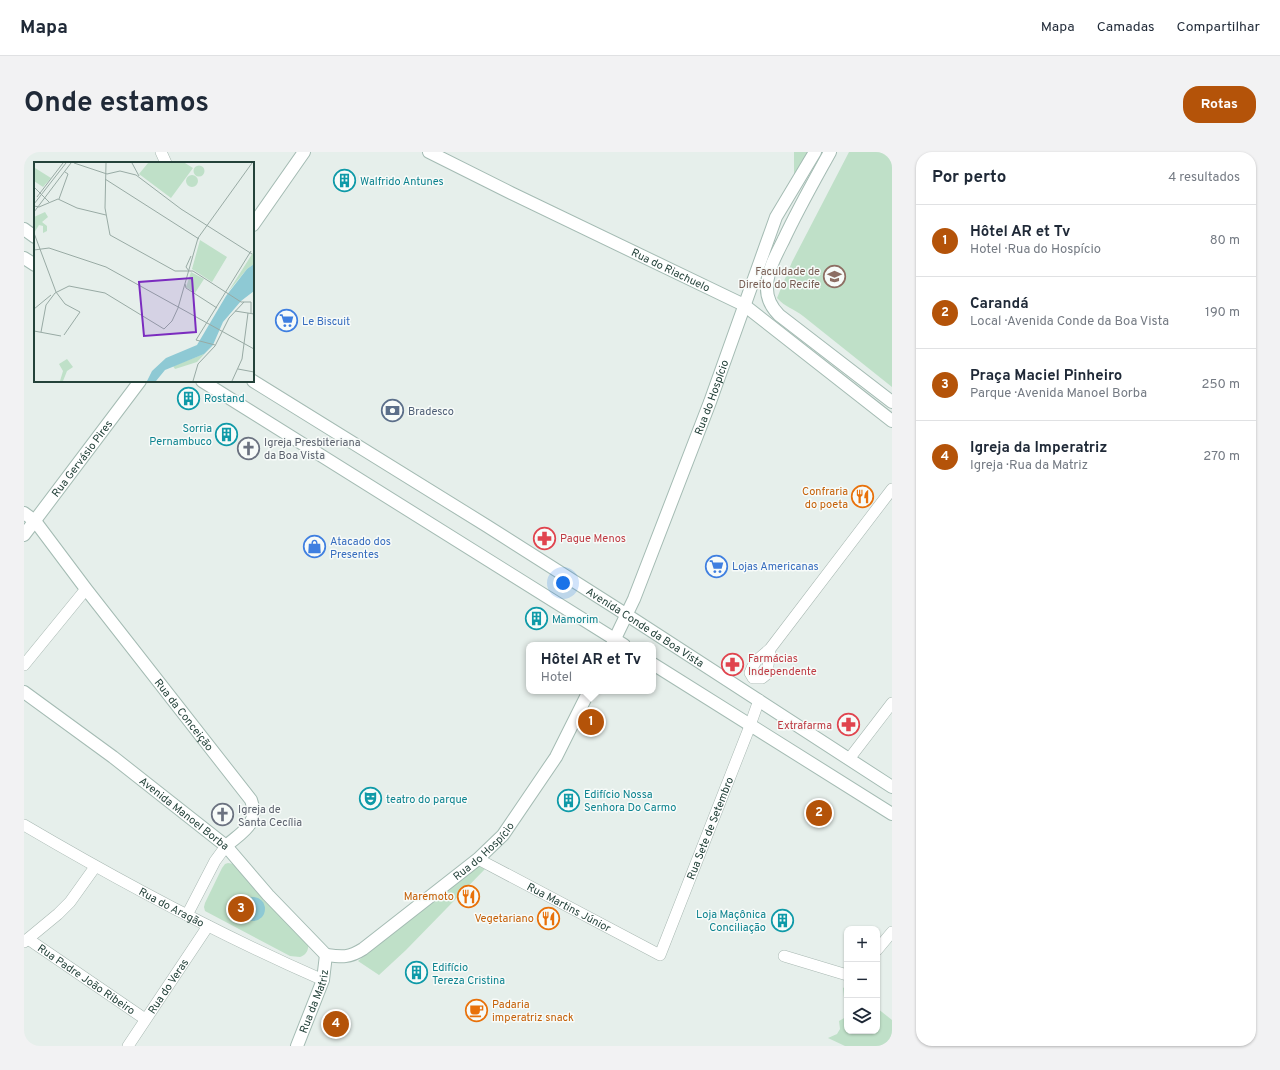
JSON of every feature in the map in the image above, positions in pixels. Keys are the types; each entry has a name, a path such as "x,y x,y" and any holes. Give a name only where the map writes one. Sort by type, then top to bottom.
{"main road":[{"path":"254,224 304,152"},
{"name":"Rua do Riachuelo","path":"429,152 744,305 892,421"},
{"name":"Rua do Hospício","path":"617,642 710,402 776,217 815,152"},
{"path":"830,152 798,210 774,260 768,278 768,301 773,309 784,319 892,402"},
{"path":"24,229 34,236"},
{"path":"24,258 34,264"},
{"name":"Rua Gervásio Pires","path":"24,536 139,382"},
{"path":"204,382 615,642"},
{"name":"Avenida Conde da Boa Vista","path":"254,382 487,526 892,787"},
{"name":"Rua da Conceição","path":"24,513 35,521 86,590 251,800 254,812 253,818 249,825 226,846"},
{"path":"656,666 892,814"},
{"name":"Avenida Manoel Borba","path":"24,692 113,756 226,846 268,895 326,955"},
{"name":"Rua do Hospício","path":"326,955 340,957 353,955 358,952 478,859 503,835 556,757 588,694"},
{"name":"Rua da Matriz","path":"297,1046 323,980 326,955"}],"street":[{"path":"161,152 166,162"},
{"path":"770,649 892,489"},
{"path":"24,665 86,590"},
{"name":"Rua Sete de Setembro","path":"660,955 759,700"},
{"path":"849,759 892,703"},
{"name":"Rua do Aragão","path":"24,826 95,867 208,926 323,980"},
{"name":"Rua da Conceição","path":"187,914 215,861 226,846"},
{"name":"Rua Martins Júnior","path":"478,859 660,955"},
{"path":"26,940 58,914 70,902 95,867"},
{"name":"Rua do Veras","path":"128,1046 208,926"},
{"path":"880,947 890,939"},
{"name":"Rua Padre João Ribeiro","path":"26,940 145,1019"},
{"path":"784,956 844,974"}],"green space":[{"path":"794,152 811,152 796,174 794,173"},
{"name":"Faculdade de Direito do Recife","path":"849,152 892,152 892,387 803,316 783,304 777,298 792,262"},
{"path":"228,863 234,864 308,944 304,955 300,957 290,956 205,911 205,903 222,868"},
{"path":"477,865 485,869 406,950 379,975 358,961 421,907"},
{"path":"880,1010 892,1020 892,1046 845,1046 828,1038 837,1034 840,1029 839,1021 844,1018 844,1034 880,1034"}],"water":[{"path":"253,897 262,900 265,909 262,918 253,921 244,918 241,909 244,900"}],"place":[{"name":"Walfrido Antunes","path":"344,181"},
{"name":"Faculdade de Direito do Recife","path":"835,277"},
{"name":"Le Biscuit","path":"286,321"},
{"name":"Rostand","path":"188,398"},
{"name":"Bradesco","path":"392,411"},
{"name":"Sorria Pernambuco","path":"227,434"},
{"name":"Igreja Presbiteriana da Boa Vista","path":"248,448"},
{"name":"Confraria do poeta","path":"863,497"},
{"name":"Pague Menos","path":"545,538"},
{"name":"Atacado dos Presentes","path":"314,547"},
{"name":"Lojas Americanas","path":"716,566"},
{"name":"Mamorim","path":"537,619"},
{"name":"Farmácias Independente","path":"732,664"},
{"name":"Hôtel AR et Tv","path":"591,722"},
{"name":"Extrafarma","path":"848,725"},
{"name":"teatro do parque","path":"371,799"},
{"name":"Edifício Nossa Senhora Do Carmo","path":"568,800"},
{"name":"Carandá","path":"819,813"},
{"name":"Igreja de Santa Cecília","path":"223,815"},
{"name":"Maremoto","path":"469,896"},
{"name":"Praça Maciel Pinheiro","path":"241,909"},
{"name":"Vegetariano","path":"549,918"},
{"name":"Loja Maçônica Conciliação","path":"782,920"},
{"name":"Edifício Tereza Cristina","path":"416,973"},
{"name":"Padaria imperatriz snack","path":"476,1010"},
{"name":"Igreja da Imperatriz","path":"336,1024"}]}
